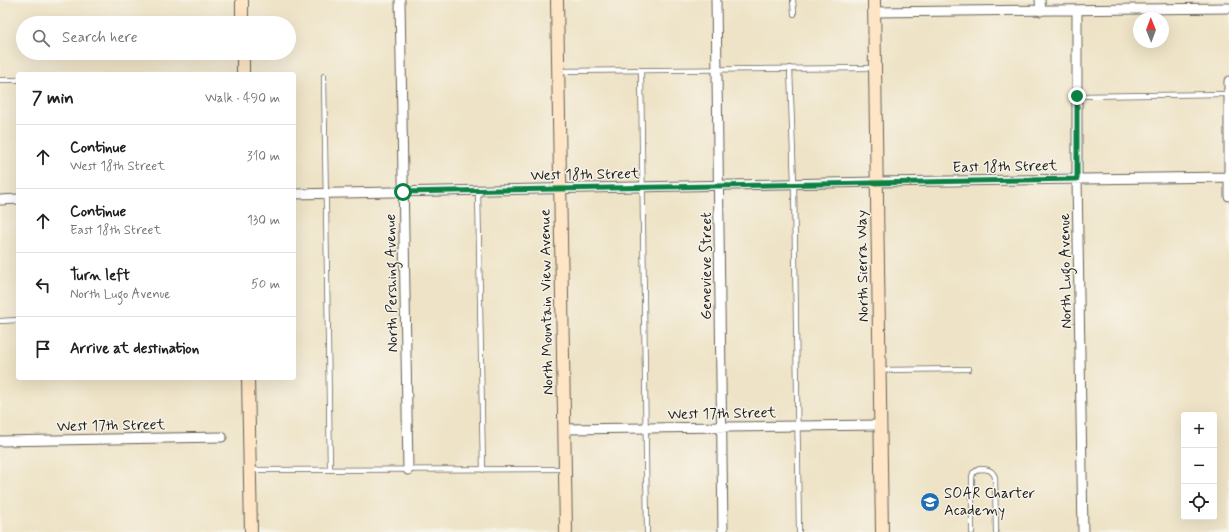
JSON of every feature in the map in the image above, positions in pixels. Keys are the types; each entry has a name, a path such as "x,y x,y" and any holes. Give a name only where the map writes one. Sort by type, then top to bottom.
{"street":[{"path":"242,0 242,16"},
{"name":"North Pershing Avenue","path":"400,0 408,470"},
{"name":"North Mountain View Avenue","path":"557,0 566,532"},
{"name":"Genevieve Street","path":"716,0 723,532"},
{"name":"North Sierra Way","path":"874,0 882,532"},
{"path":"1040,0 1041,11"},
{"path":"875,12 1041,11 1179,4 1229,8"},
{"name":"North Lugo Avenue","path":"1077,10 1077,179 1083,532"},
{"path":"243,60 243,72"},
{"path":"1229,81 1229,196"},
{"name":"East 18th Street","path":"876,182 1229,177"},
{"name":"West 18th Street","path":"296,194 876,182"},
{"path":"0,200 16,199"},
{"path":"248,380 251,532"},
{"name":"West 17th Street","path":"564,429 881,425"},
{"name":"West 17th Street","path":"0,441 222,437"}],"lane":[{"path":"793,0 794,14"},
{"path":"790,68 794,184 799,532"},
{"path":"558,71 875,68"},
{"path":"640,70 643,187 647,532"},
{"path":"324,76 330,470"},
{"path":"0,80 16,80"},
{"path":"1077,96 1229,94"},
{"path":"478,190 483,470"},
{"path":"0,321 16,320"},
{"path":"880,370 970,369"},
{"path":"972,532 972,477 973,473 978,468 988,469 995,477 996,532"},
{"path":"250,470 565,469"}],"place":[{"name":"SOAR Charter Academy","path":"930,502"}],"route":[{"path":"403,192 1077,179 1077,96"}]}
